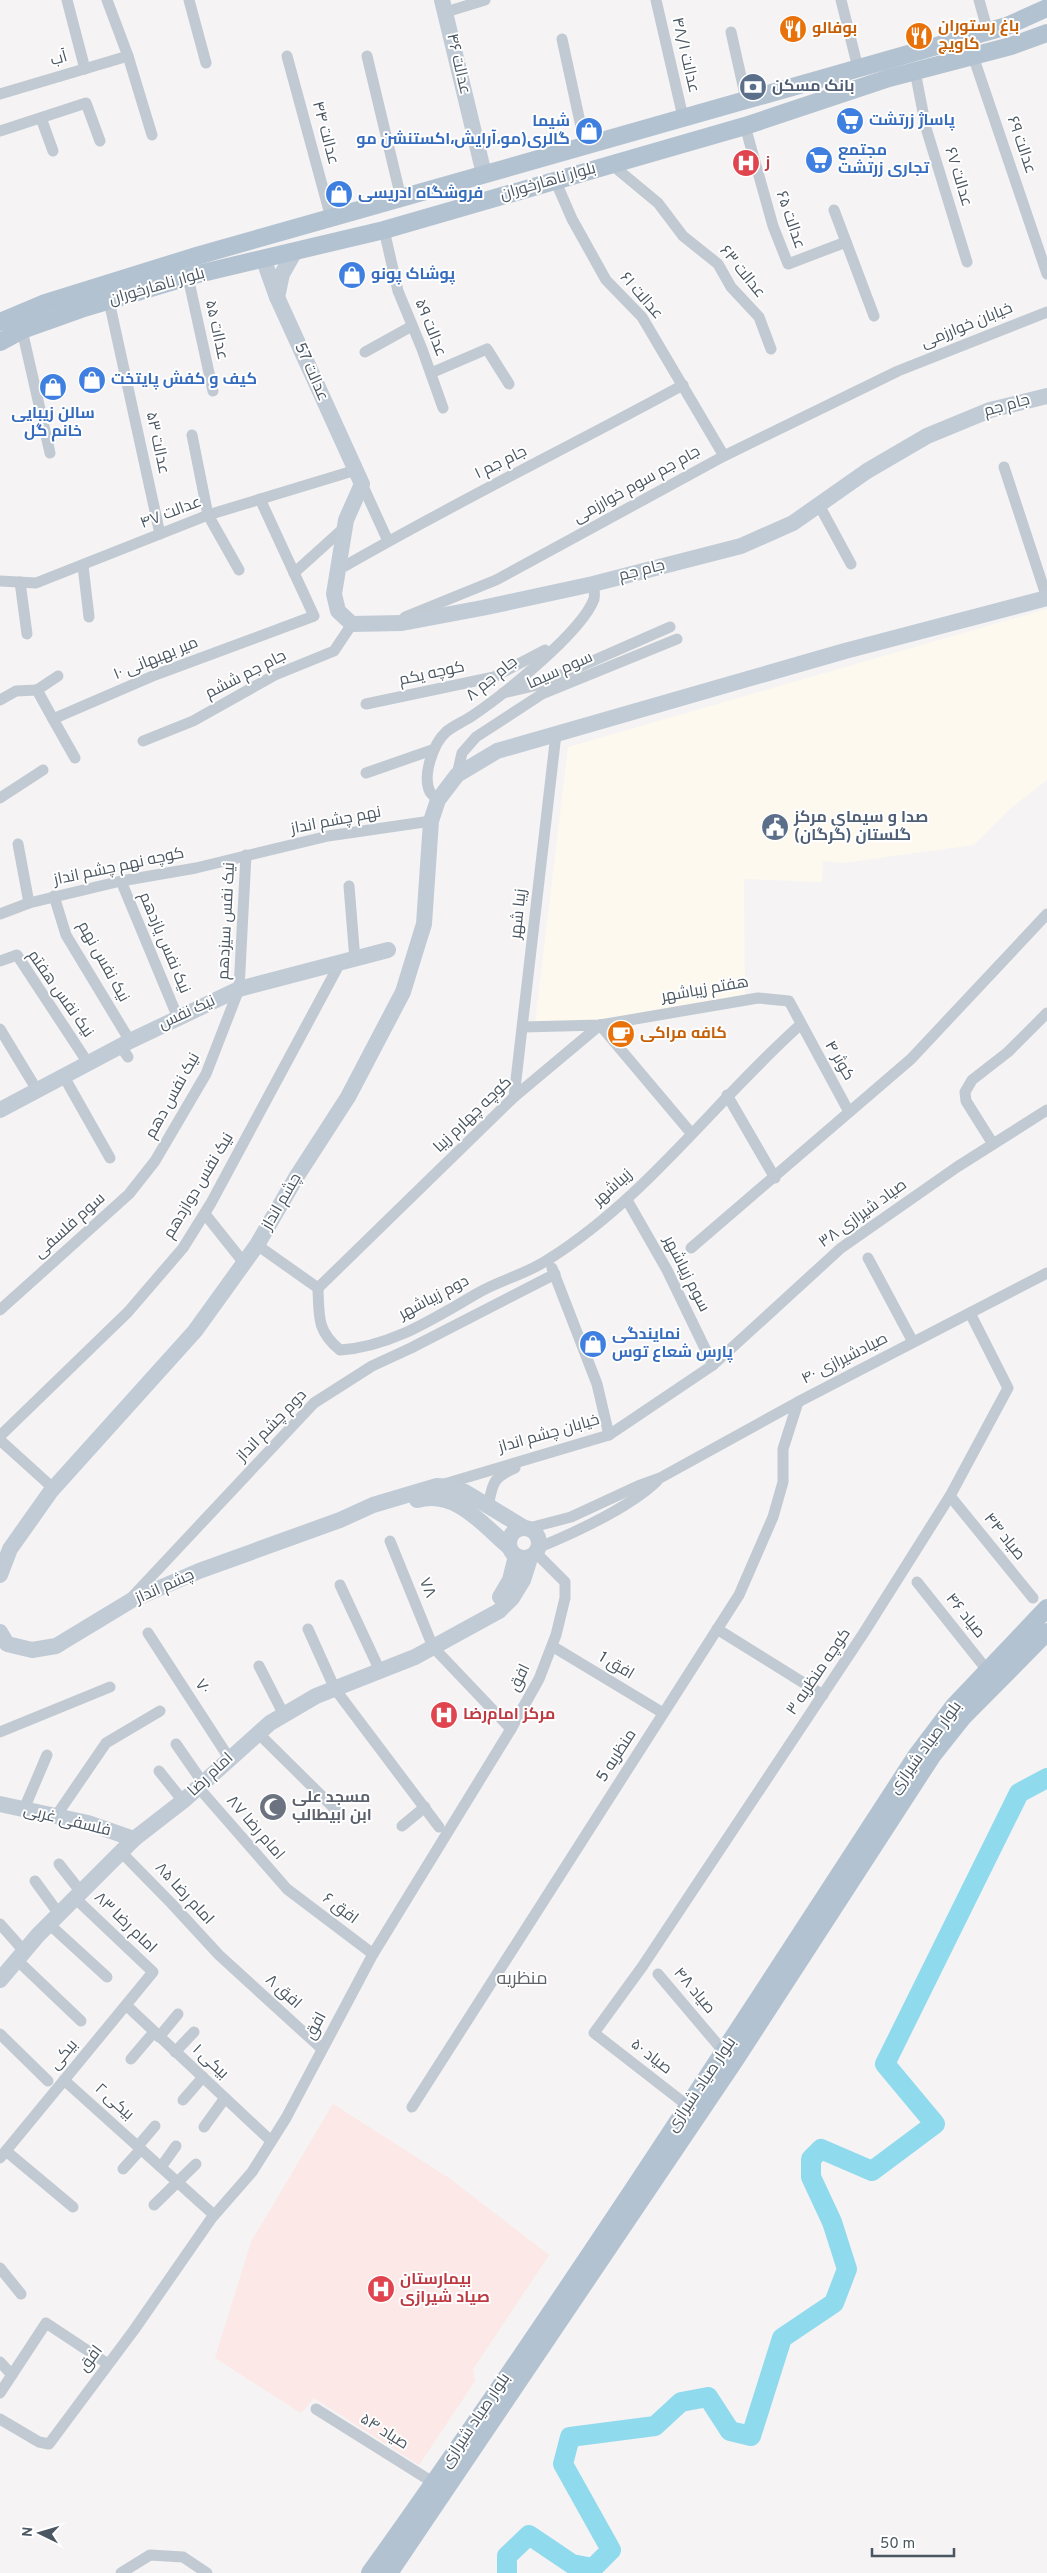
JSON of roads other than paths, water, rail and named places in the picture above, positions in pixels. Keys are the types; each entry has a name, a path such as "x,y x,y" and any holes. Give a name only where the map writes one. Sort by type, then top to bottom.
{"main road":[{"path":"1007,26 1047,8"},
{"path":"1007,26 1047,23"},
{"name":"بلوار ناهارخوران","path":"0,322 46,303 257,239 1007,26"},
{"path":"1010,46 1047,33"},
{"path":"1010,46 1047,43"},
{"name":"بلوار ناهارخوران","path":"0,342 22,330 188,277 384,230 744,126 890,78 1010,46"},
{"path":"885,60 890,78"},
{"path":"257,239 263,258"},
{"name":"بلوار صیاد شیرازی","path":"370,2573 434,2483 688,2106 730,2056 917,1755 954,1706 987,1670 1040,1603"},
{"name":"بلوار صیاد شیرازی","path":"389,2573 730,2056 932,1756 968,1711 1047,1632"}],"street":[{"path":"67,0 85,68"},
{"path":"107,0 128,56 152,135"},
{"path":"189,0 206,63"},
{"path":"444,6 485,0"},
{"name":"عدالت ۴۸/۱","path":"656,0 683,117"},
{"path":"841,0 858,68"},
{"path":"979,0 988,32"},
{"name":"۴۶ عدالت","path":"444,6 484,174"},
{"path":"731,32 746,99"},
{"path":"562,39 585,145"},
{"name":"آب","path":"0,94 128,56"},
{"name":"۴۴ عدالت","path":"287,56 331,218"},
{"path":"367,56 401,198"},
{"name":"عدالت ۶۹","path":"973,56 1047,274"},
{"name":"عدالت ۶۷","path":"915,71 926,128 967,262"},
{"path":"0,131 86,103 100,141"},
{"path":"40,118 53,151"},
{"name":"عدالت ۶۵","path":"744,126 773,226 788,264 846,242"},
{"name":"عدالت ۶۳","path":"611,164 658,203 683,236 718,264 737,294 759,317 772,349"},
{"name":"عدالت ۶۱","path":"556,180 572,219 606,280 642,317 724,456"},
{"path":"834,210 874,316"},
{"name":"عدالت ۵۹","path":"384,230 398,291 443,408"},
{"path":"276,296 282,274 295,251"},
{"name":"عدالت 57","path":"263,258 276,296 359,477"},
{"name":"عداات ۵۵","path":"188,277 213,391"},
{"name":"عدالت ۵۳","path":"109,301 160,534"},
{"name":"خیابان خوارزمی","path":"898,371 1047,312"},
{"path":"365,352 412,326"},
{"path":"22,330 50,453"},
{"path":"431,373 487,349 509,384"},
{"name":"جام جم سوم خوارزمی","path":"390,624 496,580 724,456 898,371"},
{"name":"۱ جام جم","path":"345,566 477,492 565,450 683,385"},
{"name":"جام جم","path":"352,624 402,624 593,584 741,546 793,523 867,471 927,436 990,410 1047,396"},
{"path":"192,435 208,516 239,570"},
{"path":"458,776 497,751 844,651 1047,598 1004,467"},
{"path":"352,624 338,611 334,594 345,527 359,477"},
{"path":"359,477 388,541"},
{"name":"عدالت ۴۷","path":"0,581 36,583 160,534 260,498 359,477"},
{"path":"260,498 294,573 345,527"},
{"path":"819,504 851,564"},
{"path":"83,566 89,616"},
{"name":"۱۰ میر بهبهانی","path":"53,719 155,675 314,616 294,573"},
{"path":"20,582 27,634"},
{"name":"۸ جام جم","path":"432,750 446,732 472,716 501,693 557,644 583,618 595,597 593,584"},
{"name":"جام جم ششم","path":"143,741 193,721 275,675 334,651 352,624"},
{"path":"501,693 538,685 670,627"},
{"name":"سوم سیما","path":"458,776 462,753 476,737 542,694 677,639"},
{"name":"کوچه یکم","path":"366,704 494,677 557,644"},
{"path":"0,700 16,691 37,690 58,676"},
{"path":"37,690 75,758"},
{"name":"زیبا شهر","path":"514,1097 556,734"},
{"path":"366,773 432,750 429,774 430,791 438,800"},
{"path":"0,798 43,770"},
{"name":"چشم انداز","path":"0,1575 10,1549 53,1488 195,1331 258,1245 297,1176 348,1097 403,992 424,924 431,821 438,800 458,776"},
{"name":"نهم چشم انداز","path":"246,855 328,836 431,821"},
{"path":"18,844 29,903"},
{"name":"کوچه نهم چشم انداز","path":"0,914 54,896 121,881 196,868 246,855"},
{"name":"نیک نفس سیزدهم","path":"240,989 246,855"},
{"name":"نیک نفس یازدهم","path":"121,881 178,1018"},
{"path":"348,962 350,886"},
{"name":"نیک نفس نهم","path":"54,896 66,935 126,1048"},
{"path":"691,1248 911,1059 1047,914"},
{"name":"نیک نفس","path":"0,1110 63,1075 126,1048 178,1018 240,989 388,950"},
{"name":"نیک نفس هفتم","path":"0,960 17,955 88,1063"},
{"name":"نیک نفس دوازدهم","path":"0,1438 128,1312 183,1248 205,1214 348,962"},
{"name":"نیک نفس دهم","path":"155,1161 206,1074 240,989"},
{"name":"هفتم زیباشهر","path":"600,1025 758,998 788,1001 800,1025"},
{"path":"993,1144 966,1102 965,1092 972,1080 1008,1052 1047,1013"},
{"path":"523,1027 600,1025 691,1133"},
{"name":"کوچه چهارم زیبا","path":"318,1288 514,1097 600,1025"},
{"name":"کوثر ۴","path":"800,1025 849,1112"},
{"name":"زیباشهر","path":"549,1260 627,1200 727,1095 800,1025"},
{"path":"0,1030 37,1090"},
{"path":"63,1075 110,1158"},
{"path":"727,1095 774,1178"},
{"name":"صیاد شیرازی ۳۸","path":"713,1365 841,1248 993,1144 1047,1110"},
{"name":"سوم فلسفی","path":"0,1310 129,1194 155,1161"},
{"name":"سوم زیباشهر","path":"627,1200 667,1270 713,1365"},
{"path":"205,1214 244,1263"},
{"path":"258,1245 318,1288"},
{"path":"868,1258 913,1342"},
{"path":"549,1260 597,1384 609,1435"},
{"name":"دوم زیباشهر","path":"318,1288 319,1322 326,1339 340,1350 360,1349 418,1328 480,1292 549,1260"},
{"name":"۴۰ صیادشیرازی","path":"526,1528 571,1517 638,1486 660,1478 798,1402 1047,1273"},
{"name":"دوم چشم انداز","path":"126,1605 314,1403 372,1366 555,1274"},
{"name":"کوچه منظریه ۳","path":"594,2033 642,1966 823,1695 950,1496 1008,1388 970,1313"},
{"name":"خیابان چشم انداز","path":"437,1486 609,1435 713,1365"},
{"name":"منظریه 5","path":"412,2107 739,1595 774,1517 783,1482 783,1449 798,1402"},
{"path":"0,1438 53,1488"},
{"path":"488,1506 492,1488 498,1475 518,1467 536,1463 547,1453"},
{"name":"۴۰ صیادشیرازی","path":"526,1552 571,1534 646,1492 660,1478"},
{"name":"چشم انداز","path":"2,1642 32,1650 56,1646 126,1605 199,1571 340,1520 373,1505 437,1486 458,1490 526,1528"},
{"name":"صیاد ۴۴","path":"950,1496 1040,1603"},
{"name":"چشم انداز","path":"340,1520 375,1514 427,1497 447,1499 462,1506 526,1552"},
{"path":"526,1528 537,1534 526,1552 511,1536 514,1532 526,1528"},
{"name":"۷۸","path":"390,1541 433,1647"},
{"name":"امام رضا","path":"0,1980 54,1919 134,1839 183,1801 258,1733 316,1696 380,1671 433,1647 499,1611 512,1598 523,1580 526,1552"},
{"name":"افق","path":"0,2419 39,2442 49,2444 214,2215 252,2172 271,2142 372,1954 511,1729 539,1679 552,1646 565,1598 565,1582 526,1552"},
{"name":"صیاد ۴۶","path":"917,1582 987,1670"},
{"path":"340,1585 380,1671"},
{"path":"308,1629 335,1689 440,1827"},
{"path":"718,1629 823,1695"},
{"name":"۷۰","path":"148,1633 229,1758"},
{"name":"افق 1","path":"552,1646 664,1713"},
{"path":"433,1647 511,1729"},
{"path":"259,1666 284,1715"},
{"path":"0,1732 110,1687"},
{"path":"56,1816 97,1752 106,1743 160,1711"},
{"path":"258,1733 341,1815"},
{"name":"امام رضا ۸۷","path":"176,1744 200,1785 287,1890"},
{"path":"24,1810 47,1755"},
{"path":"160,1771 183,1801"},
{"name":"فلسفی غربی","path":"2,1807 88,1823 134,1839"},
{"path":"402,1826 425,1807"},
{"name":"امام رضا ۸۵","path":"121,1852 223,1960"},
{"name":"امام رضا ۸۳","path":"59,1864 78,1895 153,1972"},
{"path":"35,1881 54,1919 107,1977"},
{"name":"افق ۶","path":"287,1890 372,1954"},
{"path":"0,1924 20,1956 81,2021"},
{"name":"افق ۸","path":"223,1960 322,2049"},
{"name":"بیکی","path":"3,2155 153,1972"},
{"name":"صیاد ۴۸","path":"658,1974 730,2056"},
{"name":"۱ بیکی","path":"126,2006 271,2142"},
{"path":"131,2059 178,2014"},
{"path":"175,2052 194,2032"},
{"name":"صیاد ۵۰","path":"594,2033 688,2106"},
{"path":"0,2034 48,2081"},
{"path":"183,2100 203,2077"},
{"name":"۲ بیکی","path":"64,2080 214,2215"},
{"path":"204,2127 225,2098"},
{"path":"123,2169 155,2126"},
{"path":"161,2167 176,2146"},
{"path":"3,2155 73,2207"},
{"path":"154,2205 179,2183 196,2164"},
{"path":"0,2268 21,2294"},
{"path":"0,2393 46,2323 108,2364"},
{"path":"0,2362 12,2375"},
{"name":"صیاد ۵۴","path":"316,2409 434,2483"},
{"path":"121,2573 150,2555 183,2557 207,2573"}],"waterway":[{"path":"507,2573 507,2556 529,2535 572,2564 593,2568 611,2550 563,2464 570,2437 655,2426 681,2402 708,2397 730,2431 751,2436 782,2338 834,2303 847,2269 832,2222 811,2177 811,2159 821,2149 872,2171 935,2124 885,2064 1019,1793 1047,1778"}],"place":[{"name":"بوفالو","path":"793,29"},
{"name":"باغ رستوران کاویچ","path":"919,36"},
{"name":"بانک مسکن","path":"753,87"},
{"name":"پاساژ زرتشت","path":"850,121"},
{"name":"شیما گالری(مو،آرایش،اکستنشن مو","path":"589,131"},
{"name":"مجتمع تجاری زرتشت","path":"819,160"},
{"name":"ز","path":"746,163"},
{"name":"فروشگاه ادریسی","path":"339,194"},
{"name":"پوشاک پونو","path":"352,275"},
{"name":"کیف و کفش پایتخت","path":"92,380"},
{"name":"سالن زیبایی خانم گل","path":"53,387"},
{"name":"صدا و سیمای مرکز گلستان (گرگان)","path":"775,827"},
{"name":"کافه مراکی","path":"621,1034"},
{"name":"نمایندگی پارس شعاع توس","path":"593,1344"},
{"name":"مرکز امام‌رضا","path":"444,1715"},
{"name":"مسجد علی ابن ابیطالب","path":"273,1807"},
{"name":"بیمارستان صیاد شیرازی","path":"381,2289"}],"district":[{"name":"منظریه","path":"522,1979"}]}
